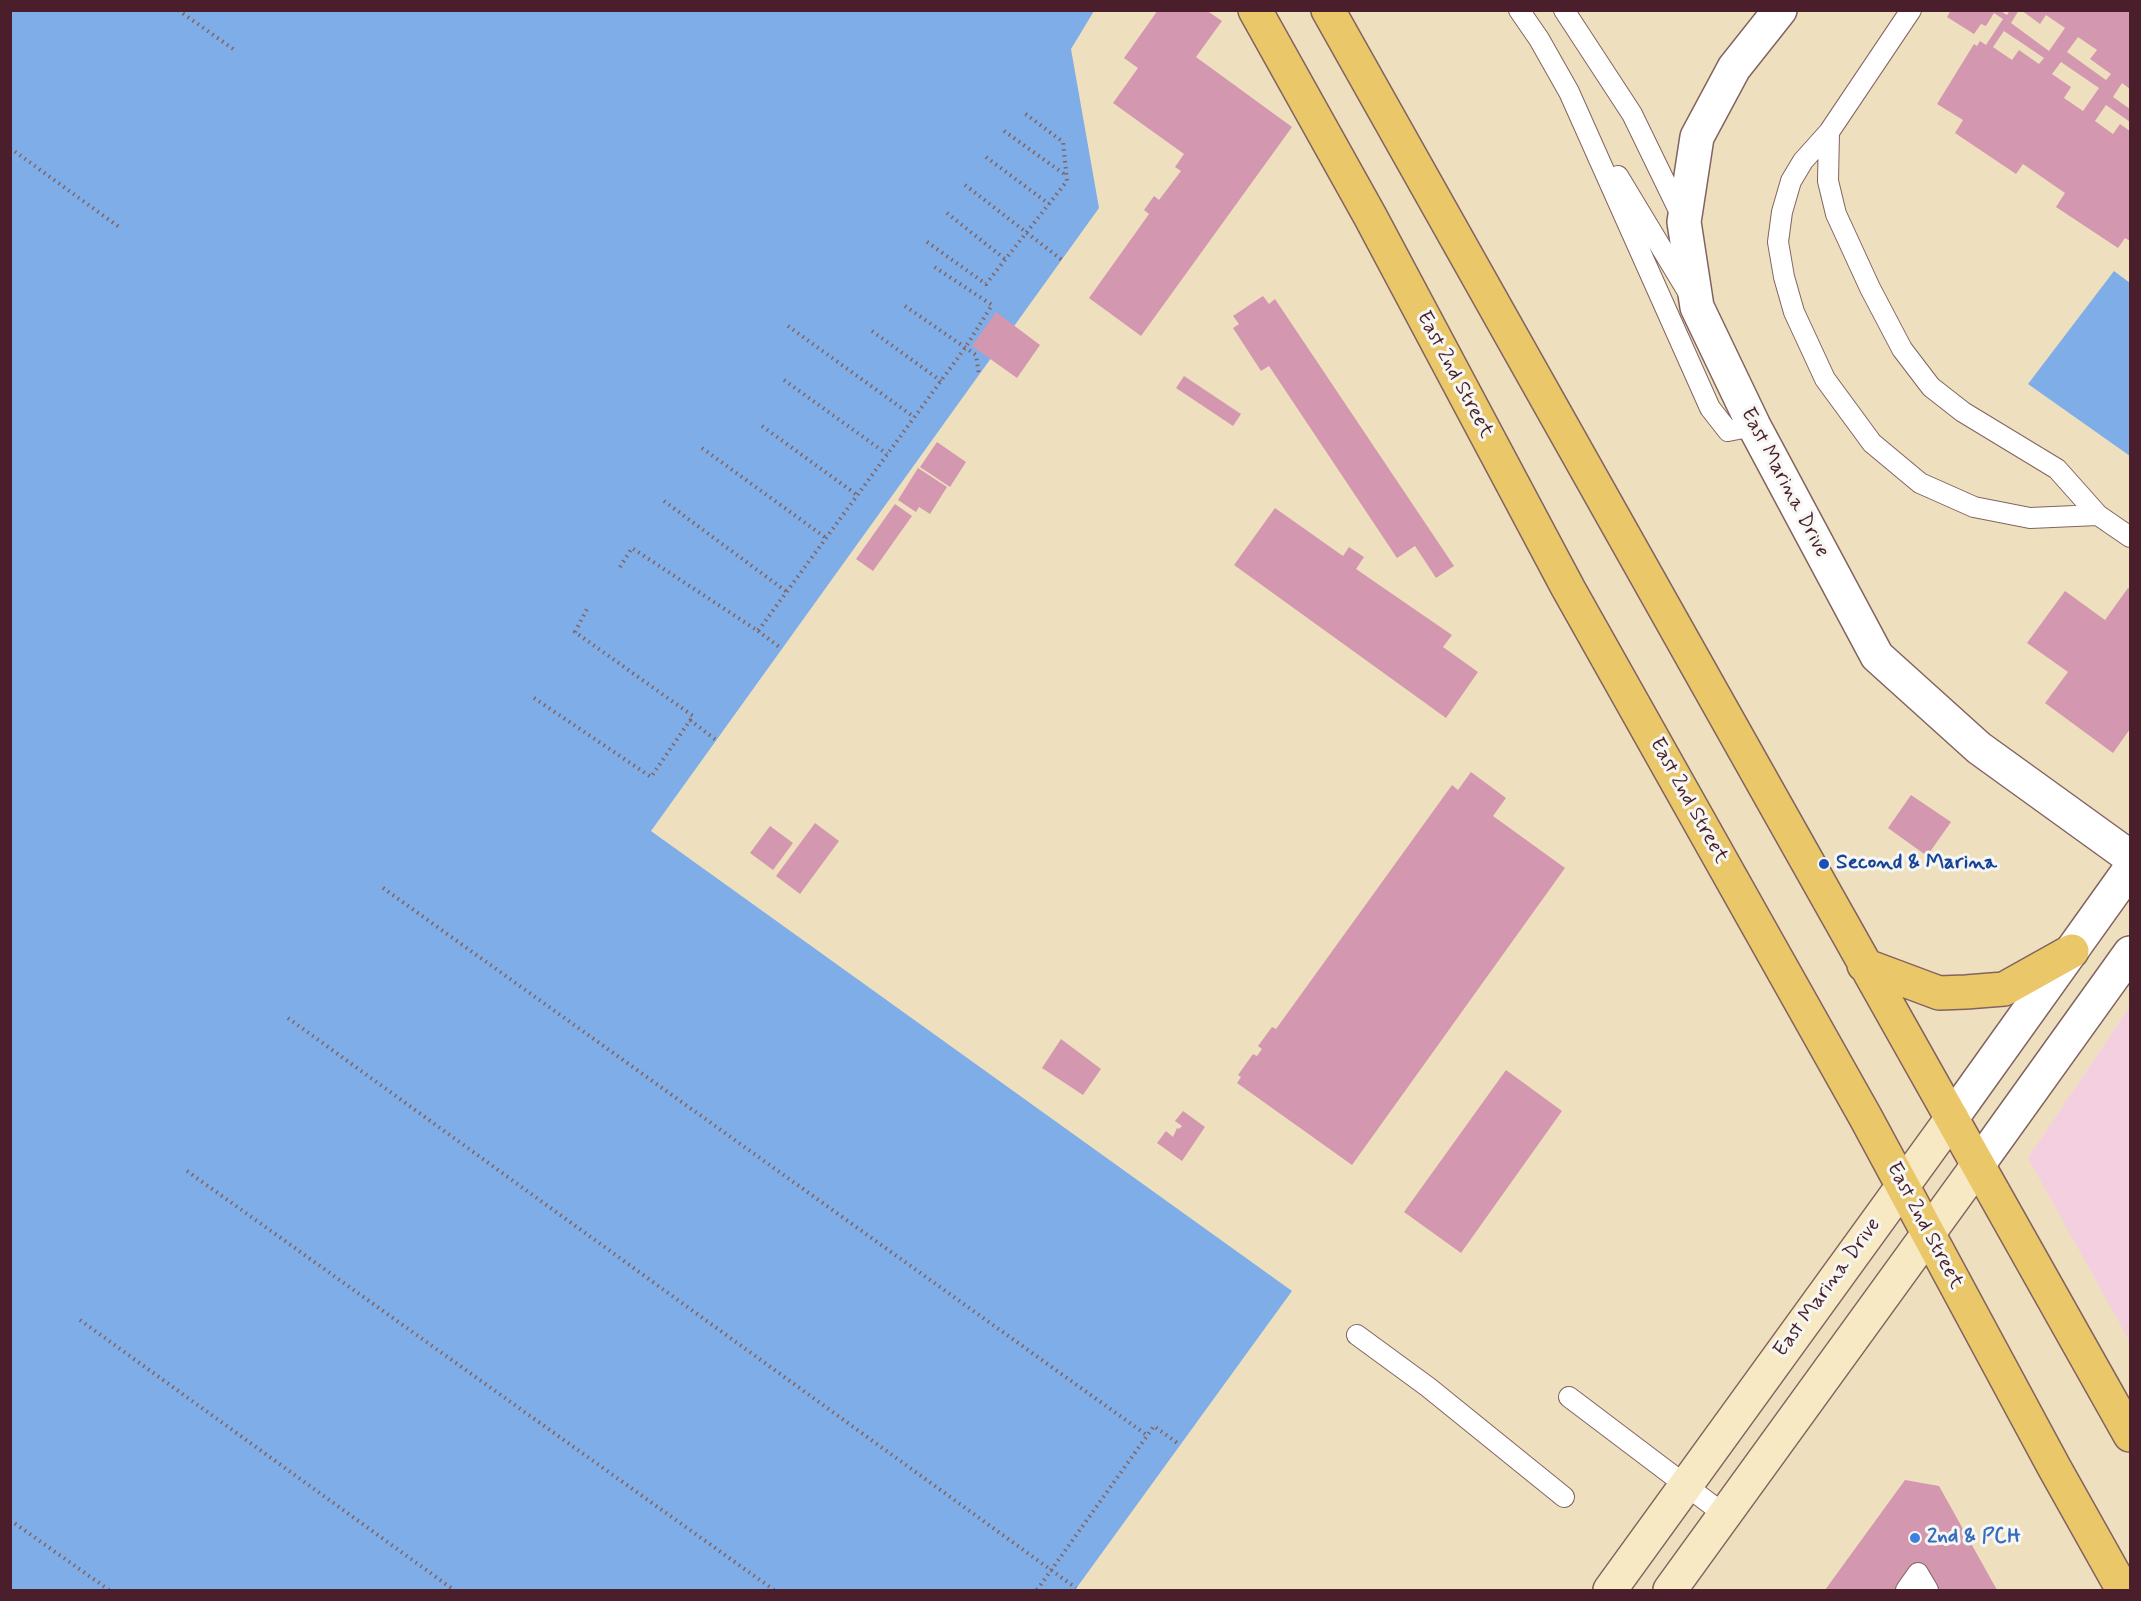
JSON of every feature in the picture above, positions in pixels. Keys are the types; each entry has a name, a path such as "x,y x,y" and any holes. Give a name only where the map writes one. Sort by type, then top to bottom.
{"main road":[{"name":"East 2nd Street","path":"1255,10 1370,216 1568,588 1902,1185 2123,1590"},
{"path":"1328,10 2130,1436"},
{"path":"1864,965 1939,993 1966,992 2004,989 2072,951"},
{"name":"East Marina Drive","path":"1610,1590 1952,1118"},
{"path":"1670,1590 1978,1166"}],"street":[{"name":"East Marina Drive","path":"1780,10 1734,68 1697,137 1684,222 1697,307 1754,426 1877,656 1979,748 2130,857"},
{"name":"East Marina Drive","path":"1952,1118 2130,869"},
{"path":"1978,1166 2130,953"}],"lane":[{"path":"1519,10 1539,39 1569,92 1710,408 1728,431 1754,426"},
{"path":"1564,10 1632,114 1684,222"},
{"path":"1911,10 1829,132 1803,161 1791,182 1782,212 1778,242 1784,277 1794,312 1825,379 1872,443 1920,483 1974,507 2030,518 2098,515"},
{"path":"1578,112 1697,307"},
{"path":"1829,132 1828,181 1836,214 1870,288 1902,349 1931,387 1963,412 2057,469 2098,515 2130,537"},
{"path":"1357,1335 1428,1387 1564,1497"},
{"path":"1569,1397 1725,1515"},
{"path":"1906,1590 1918,1573 1928,1590"}],"path":[{"path":"178,10 236,51"},
{"path":"927,242 986,284 1067,181 1063,142 1023,112"},
{"path":"1004,131 1067,176"},
{"path":"10,148 119,227"},
{"path":"986,157 1049,204"},
{"path":"965,185 1062,260"},
{"path":"947,213 1006,260"},
{"path":"758,632 965,348 992,305 933,266"},
{"path":"904,306 976,355 979,375"},
{"path":"788,326 914,417"},
{"path":"872,331 941,381"},
{"path":"784,380 887,454"},
{"path":"762,426 857,495"},
{"path":"702,448 826,538"},
{"path":"664,501 787,592"},
{"path":"620,567 632,548 782,649"},
{"path":"534,698 651,777 693,716 575,632 587,609"},
{"path":"690,720 716,740"},
{"path":"383,888 1148,1436"},
{"path":"288,1017 1076,1588"},
{"path":"187,1171 774,1590"},
{"path":"80,1320 454,1590"},
{"path":"1037,1590 1154,1426 1180,1445"},
{"path":"10,1520 109,1590"}],"shaded area":[{"path":"2130,1006 2130,1342 2028,1158"}],"water":[{"path":"11,11 1094,11 1071,49 1099,208 651,831 1292,1291 1075,1590 11,1590"},
{"path":"2114,271 2130,283 2130,456 2028,384"}],"building":[{"path":"1158,10 1206,10 1222,21 1196,57 1292,127 1141,336 1089,298 1149,214 1144,210 1154,196 1159,200 1181,171 1175,167 1184,154 1113,103 1138,68 1124,58"},
{"path":"1951,10 1999,10 2007,15 2010,10 2019,10 2011,23 2049,51 2065,28 2046,15 2040,24 2021,10 2130,10 2130,89 2122,83 2113,97 2130,109 2130,122 2106,105 2095,121 2113,134 2120,124 2130,131 2130,241 2125,238 2118,248 2056,207 2065,193 2023,164 2016,174 1955,133 1963,120 1937,104 1974,44 1977,46 1980,41 1986,45 2003,19 1994,13 1986,26 1981,24 1974,34 1947,17","holes":["2004,31 2044,58 2039,64 2019,50 2012,60 1993,47","2078,37 2097,50 2090,59 2111,74 2106,80 2067,52","2061,62 2099,88 2083,111 2064,98 2071,87 2052,74"]},
{"path":"1263,296 1269,304 1275,299 1454,566 1436,578 1415,546 1397,558 1269,366 1261,371 1233,328 1239,324 1233,316"},
{"path":"996,312 1040,345 1017,378 972,346"},
{"path":"1184,376 1241,414 1233,426 1176,388"},
{"path":"937,442 966,462 950,487 920,467"},
{"path":"918,468 947,487 930,514 919,507 916,512 898,500"},
{"path":"895,504 912,516 873,571 856,559"},
{"path":"1275,508 1343,556 1349,547 1364,557 1356,569 1452,635 1443,647 1478,672 1446,718 1234,565"},
{"path":"2128,588 2130,589 2130,729 2113,753 2045,703 2068,672 2027,643 2065,591 2105,620"},
{"path":"1471,772 1506,798 1493,816 1565,868 1352,1165 1237,1083 1241,1077 1238,1075 1253,1054 1257,1056 1262,1049 1258,1046 1272,1027 1276,1029 1452,785 1458,790"},
{"path":"1911,795 1951,822 1927,856 1888,828"},
{"path":"815,823 839,841 800,894 776,876"},
{"path":"770,826 793,843 773,870 750,853"},
{"path":"1061,1039 1101,1069 1083,1095 1042,1068"},
{"path":"1506,1070 1562,1111 1461,1253 1404,1212"},
{"path":"1183,1111 1205,1127 1182,1161 1157,1143 1166,1131 1173,1137 1177,1128 1182,1126 1175,1121"},
{"name":"2nd & PCH","path":"1905,1480 1939,1486 1997,1590 1825,1590"}],"place":[{"name":"Second & Marina","path":"1824,864"},
{"name":"2nd & PCH","path":"1915,1538"}]}
